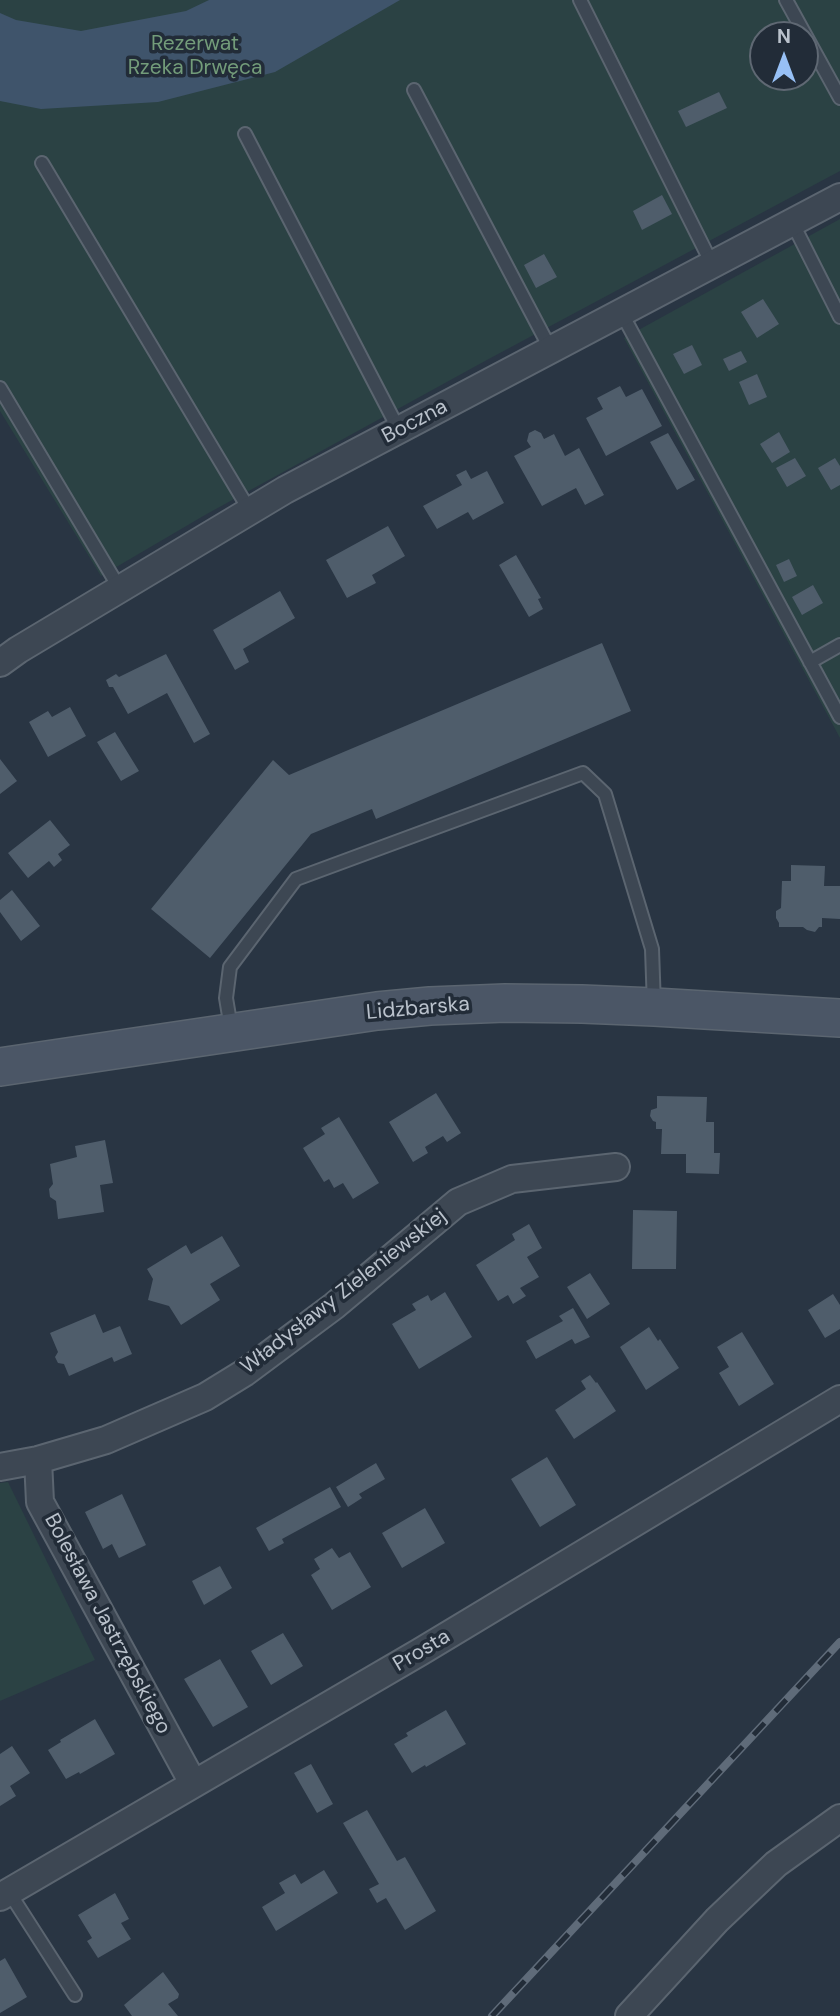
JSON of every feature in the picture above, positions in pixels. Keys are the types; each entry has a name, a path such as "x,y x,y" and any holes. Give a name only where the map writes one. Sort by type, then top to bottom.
{"main road":[{"name":"Lidzbarska","path":"0,1067 377,1011 430,1006 505,1003 654,1007 840,1018"}],"street":[{"name":"Boczna","path":"0,663 285,490 840,197"},
{"name":"Władysławy Zieleniewskiej","path":"0,1467 37,1460 106,1440 205,1397 244,1373 334,1306 458,1202 512,1180 616,1167"},
{"name":"Prosta","path":"5,1894 420,1652 840,1399"},
{"name":"Bolesława Jastrzębskiego","path":"37,1460 40,1502 193,1783"},
{"path":"629,2016 718,1920 776,1864 840,1818"}],"lane":[{"path":"580,0 712,264"},
{"path":"786,0 840,98"},
{"path":"414,90 551,350"},
{"path":"245,134 398,430"},
{"path":"42,163 250,511"},
{"path":"792,222 840,317"},
{"path":"621,312 840,717"},
{"path":"0,388 120,589"},
{"path":"810,662 840,645"},
{"path":"232,1032 226,998 230,967 296,879 583,773 605,794 652,949 654,1007"},
{"path":"5,1894 75,1995"}],"green space":[{"path":"0,0 840,0 840,171 485,361 205,515 101,576 0,411"},
{"path":"840,219 840,738 624,338"},
{"path":"8,1482 95,1660 0,1701 0,1483"}],"water":[{"name":"Rezerwat Rzeka Drwęca","path":"209,0 400,0 275,72 158,102 41,109 0,101 0,13 16,20 81,31 186,11"}],"building":[{"path":"719,92 727,108 686,127 678,111"},
{"path":"662,195 672,214 642,230 633,211"},
{"path":"544,254 557,277 536,288 524,265"},
{"path":"763,299 779,324 757,338 741,312"},
{"path":"692,345 702,365 684,374 673,354"},
{"path":"741,351 747,362 729,371 723,359"},
{"path":"757,374 767,397 749,405 739,382"},
{"path":"620,386 626,397 642,389 662,426 606,456 586,418 603,409 597,398"},
{"path":"535,430 541,433 544,439 554,434 565,456 579,448 604,495 585,505 576,488 542,506 514,456 531,447 527,441 529,433"},
{"path":"779,432 790,452 772,463 760,444"},
{"path":"668,433 695,480 677,490 650,442"},
{"path":"795,458 806,476 787,487 776,468"},
{"path":"835,458 840,466 840,485 831,490 818,468"},
{"path":"466,470 471,479 487,471 504,503 473,520 468,512 437,529 423,506 462,485 456,475"},
{"path":"388,526 405,556 372,575 376,583 347,598 326,560"},
{"path":"516,555 541,598 538,599 543,609 529,617 499,565"},
{"path":"789,559 797,576 784,582 776,565"},
{"path":"813,585 823,603 802,615 792,597"},
{"path":"280,591 295,618 243,649 249,662 235,670 213,630"},
{"path":"602,643 631,711 376,819 372,809 311,834 210,958 151,909 273,760 289,775"},
{"path":"166,654 210,734 194,743 167,693 128,714 106,680 116,674 119,677"},
{"path":"70,707 86,736 48,757 29,722 48,711 52,717"},
{"path":"115,732 139,771 121,781 97,742"},
{"path":"0,759 17,781 0,794"},
{"path":"50,820 70,845 58,854 62,860 54,867 49,861 28,878 8,853"},
{"path":"791,865 825,866 824,886 840,886 840,919 822,918 822,927 815,932 803,927 779,927 776,911 781,908 782,881 791,881"},
{"path":"12,890 40,926 21,941 0,912 0,900"},
{"path":"436,1093 461,1133 447,1142 443,1136 425,1147 428,1153 413,1162 389,1122"},
{"path":"657,1096 707,1097 706,1122 714,1122 714,1153 720,1153 719,1174 686,1173 686,1154 661,1154 662,1129 656,1129 656,1122 650,1116 651,1110 657,1108"},
{"path":"339,1117 379,1183 353,1199 343,1183 334,1188 329,1179 324,1182 303,1148 325,1134 321,1128"},
{"path":"105,1140 113,1183 100,1185 104,1212 58,1219 56,1201 50,1197 49,1189 53,1184 50,1164 77,1157 75,1146"},
{"path":"633,1210 677,1211 676,1269 632,1269"},
{"path":"529,1224 542,1248 527,1257 539,1277 520,1288 526,1296 513,1304 508,1295 498,1301 476,1265 515,1240 512,1234"},
{"path":"222,1236 240,1266 210,1284 220,1300 181,1325 169,1306 148,1300 153,1279 147,1269 186,1245 191,1254"},
{"path":"590,1273 610,1304 587,1319 567,1287"},
{"path":"445,1292 472,1337 419,1369 392,1324 416,1310 412,1304 428,1295 431,1301"},
{"path":"833,1294 840,1305 840,1329 825,1338 808,1310"},
{"path":"573,1308 590,1337 575,1344 572,1339 536,1359 526,1341 563,1321 559,1316"},
{"path":"95,1314 103,1333 120,1326 132,1354 114,1362 112,1357 69,1376 64,1364 58,1363 55,1357 58,1352 50,1333"},
{"path":"649,1327 679,1368 646,1390 620,1347"},
{"path":"742,1332 774,1384 739,1406 719,1373 729,1367 717,1347"},
{"path":"590,1375 616,1411 574,1439 555,1410 586,1389 581,1381"},
{"path":"547,1457 576,1505 540,1527 511,1479"},
{"path":"376,1463 385,1479 359,1494 362,1498 348,1507 336,1487"},
{"path":"330,1487 341,1507 282,1539 284,1543 269,1551 256,1528"},
{"path":"122,1494 146,1545 119,1558 112,1544 103,1549 85,1512"},
{"path":"425,1508 445,1543 402,1568 382,1533"},
{"path":"332,1548 339,1558 350,1552 371,1587 332,1610 311,1575 320,1569 314,1559"},
{"path":"220,1566 232,1588 204,1605 192,1581"},
{"path":"283,1633 303,1666 271,1685 251,1651"},
{"path":"220,1659 248,1707 213,1727 184,1679"},
{"path":"446,1710 466,1744 412,1773 394,1744 408,1736 406,1733"},
{"path":"95,1719 115,1754 66,1779 48,1750"},
{"path":"12,1746 30,1773 10,1786 16,1796 0,1806 0,1754"},
{"path":"311,1764 333,1804 317,1813 294,1773"},
{"path":"367,1810 397,1861 405,1857 436,1911 405,1930 386,1898 377,1903 369,1889 379,1884 343,1823"},
{"path":"324,1870 338,1893 276,1931 262,1907 285,1893 279,1883 295,1874 301,1884"},
{"path":"115,1893 129,1919 121,1923 131,1939 98,1958 87,1941 92,1938 78,1915"},
{"path":"5,1958 27,1997 0,2013 0,1961"},
{"path":"163,1972 179,1994 178,1998 168,2004 178,2016 132,2016 124,2005"}],"railway":[{"path":"492,2016 840,1642"}]}
